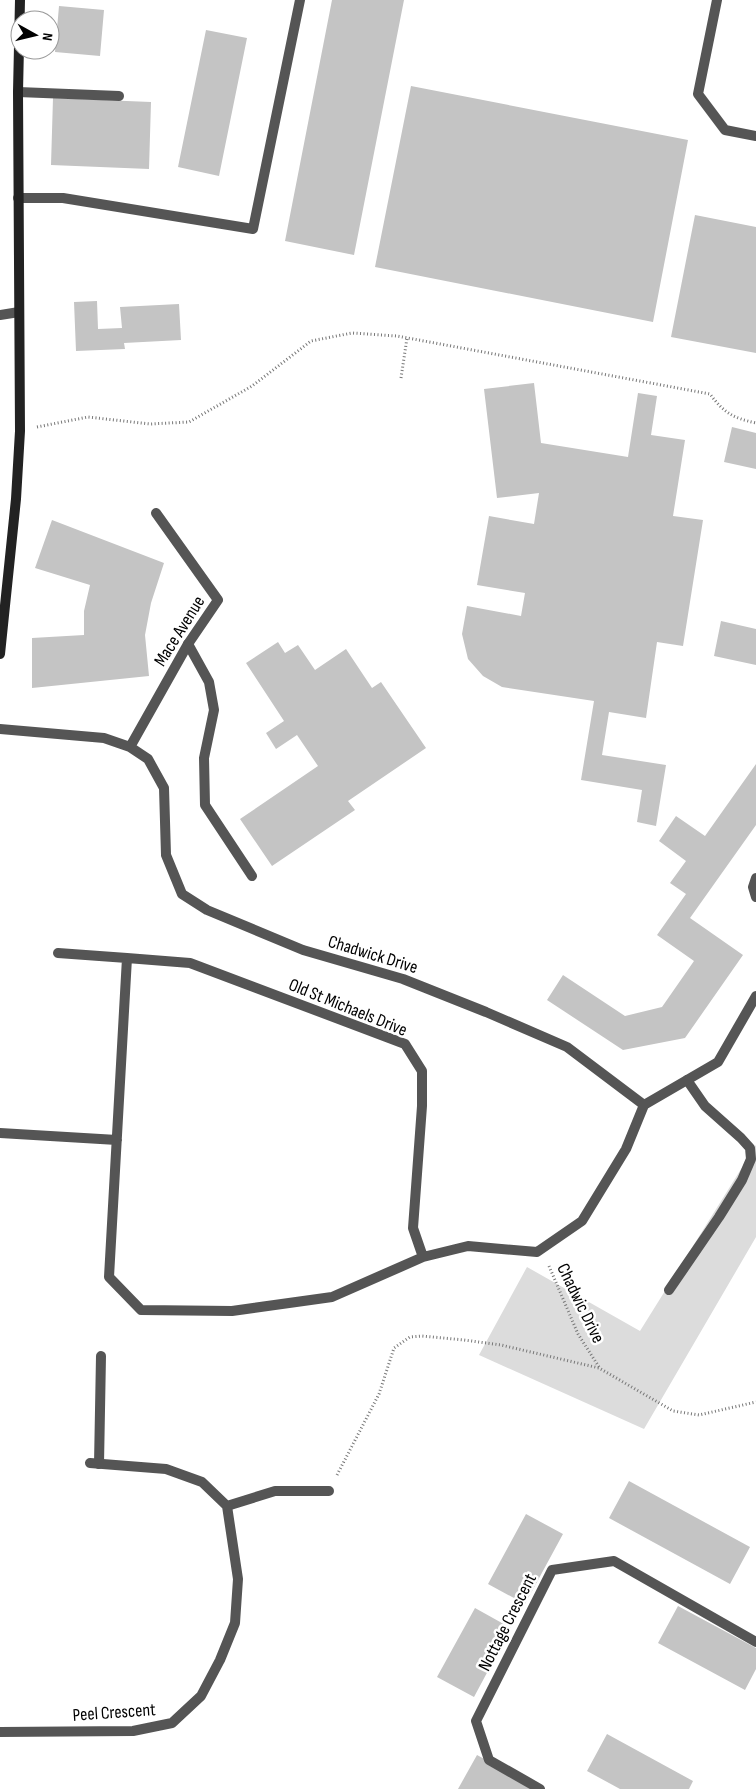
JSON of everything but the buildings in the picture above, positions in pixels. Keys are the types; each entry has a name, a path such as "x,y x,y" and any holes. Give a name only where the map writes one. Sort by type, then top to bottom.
{"main road":[{"path":"0,654 5,563 20,431 18,92 20,0"}],"street":[{"path":"18,198 63,198 253,229 300,0"},
{"path":"717,0 698,94 725,130 756,136"},
{"path":"18,92 119,96"},
{"path":"0,315 19,312"},
{"name":"Mace Avenue","path":"130,747 188,644 218,600 156,513"},
{"path":"188,644 209,682 214,710 204,758 205,805 252,876"},
{"name":"Chadwick Drive","path":"0,729 104,738 130,747 148,759 164,788 166,855 182,894 207,910 303,950 402,979 567,1047 644,1105"},
{"path":"756,878 753,887 756,897"},
{"name":"Old St Michaels Drive","path":"58,953 190,963 406,1044 422,1072 422,1106 413,1228 423,1256"},
{"path":"127,958 109,1277 141,1310 232,1311 332,1297 423,1256 468,1246 536,1252 582,1220 626,1150 644,1105 718,1062 756,996"},
{"path":"669,1290 719,1217 742,1180 751,1159 750,1148 704,1106 687,1080"},
{"path":"0,1133 117,1140"},
{"path":"101,1356 95,1463 166,1469 202,1482 227,1506 275,1491 329,1491"},
{"name":"Peel Crescent","path":"0,1732 134,1731 172,1723 201,1696 220,1660 235,1623 238,1579 227,1506"},
{"name":"Nottage Crescent","path":"540,1789 489,1760 476,1721 552,1570 614,1562 756,1642"}],"path":[{"path":"20,431 88,417 150,424 189,422 252,386 311,341 352,333 407,338 710,394 721,409 738,419 756,423"},
{"path":"402,378 407,338"},
{"name":"Chadwic Drive","path":"536,1252 550,1267 578,1334 599,1368"},
{"path":"329,1491 379,1394 394,1348 410,1337 430,1336 501,1345 599,1368 673,1411 699,1415 756,1402"}],"shaded area":[{"path":"756,1145 756,1237 644,1429 479,1355 527,1267 640,1331"}]}
